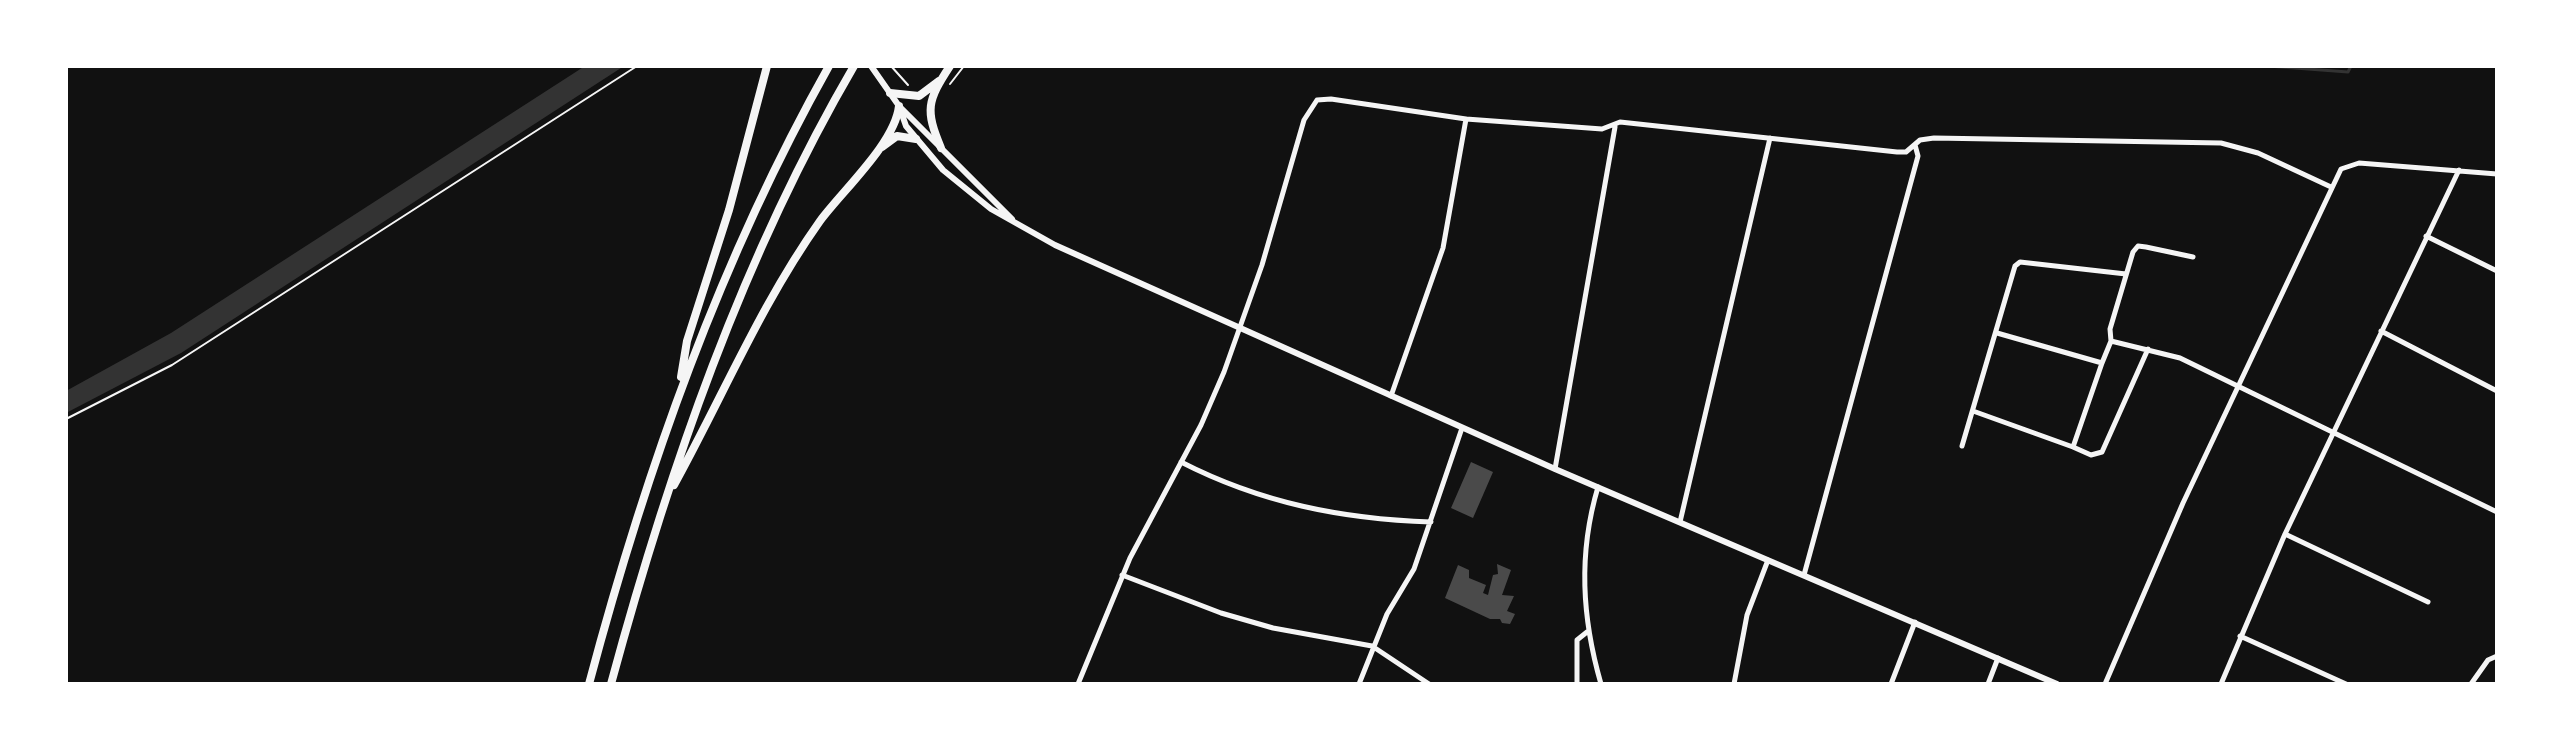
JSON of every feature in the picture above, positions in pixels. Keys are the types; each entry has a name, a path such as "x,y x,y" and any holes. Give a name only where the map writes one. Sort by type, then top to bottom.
{"highway":[{"path":"677,399 687,341 729,210 767,66"},
{"path":"589,684 638,513 677,399 752,215 829,66"},
{"path":"611,684 664,503 742,292 792,183 854,66"},
{"path":"941,148 928,114 950,66"},
{"path":"890,93 919,96 942,78"},
{"path":"664,503 763,310 819,223 895,125 899,106"},
{"path":"875,153 897,136 916,139"}],"main road":[{"path":"871,66 899,106 1018,224"},
{"path":"899,106 906,126 916,139 967,191 1066,250 1555,469 2057,684"}],"street":[{"path":"1079,684 1122,575 1214,395 1240,329 1292,154 1308,110 1317,100 1331,99 1466,119 1548,126 1615,127"},
{"path":"1391,396 1443,248 1466,119"},
{"path":"1555,469 1615,127 1620,122 1897,152 1906,152 1934,138 2221,143 2258,153 2331,187"},
{"path":"1680,522 1770,138"},
{"path":"1804,575 1912,180 1918,156 1915,145"},
{"path":"2105,684 2238,386 2341,169 2349,164 2497,174"},
{"path":"2221,684 2285,534 2459,170"},
{"path":"2426,236 2497,271"},
{"path":"2073,447 2111,341 2110,329 2133,252 2138,246 2193,257"},
{"path":"1962,446 2015,266 2020,262 2126,274"},
{"path":"2381,331 2497,391"},
{"path":"1997,333 2102,363"},
{"path":"2111,341 2180,358 2497,512"},
{"path":"1973,411 2091,455 2102,452 2148,349"},
{"path":"1359,684 1372,646 1414,569 1462,428"},
{"path":"1181,462 1222,483 1317,512 1372,520 1431,522"},
{"path":"1598,487 1585,554 1587,632 1601,684"},
{"path":"2285,534 2428,602"},
{"path":"1734,684 1747,615 1768,560"},
{"path":"1122,575 1221,613 1273,628 1372,646 1429,684"},
{"path":"1891,684 1915,622"},
{"path":"1577,684 1577,640 1587,632"},
{"path":"2240,636 2346,684"},
{"path":"2471,684 2488,660 2497,656"},
{"path":"1988,684 1998,658"}],"path":[{"path":"66,419 172,365 637,66"},
{"path":"947,88 964,66"}],"shaded area":[{"path":"585,66 624,66 181,353 66,413 66,391 171,333"}],"building":[{"path":"1471,462 1493,472 1473,518 1451,508"},
{"path":"1497,564 1511,570 1502,595 1514,596 1507,611 1515,614 1510,624 1502,623 1500,619 1490,619 1445,598 1458,565 1469,570 1469,578 1486,585 1483,593 1488,595 1493,575 1498,574"}],"waterway":[{"path":"2268,66 2348,72 2351,66"}]}
